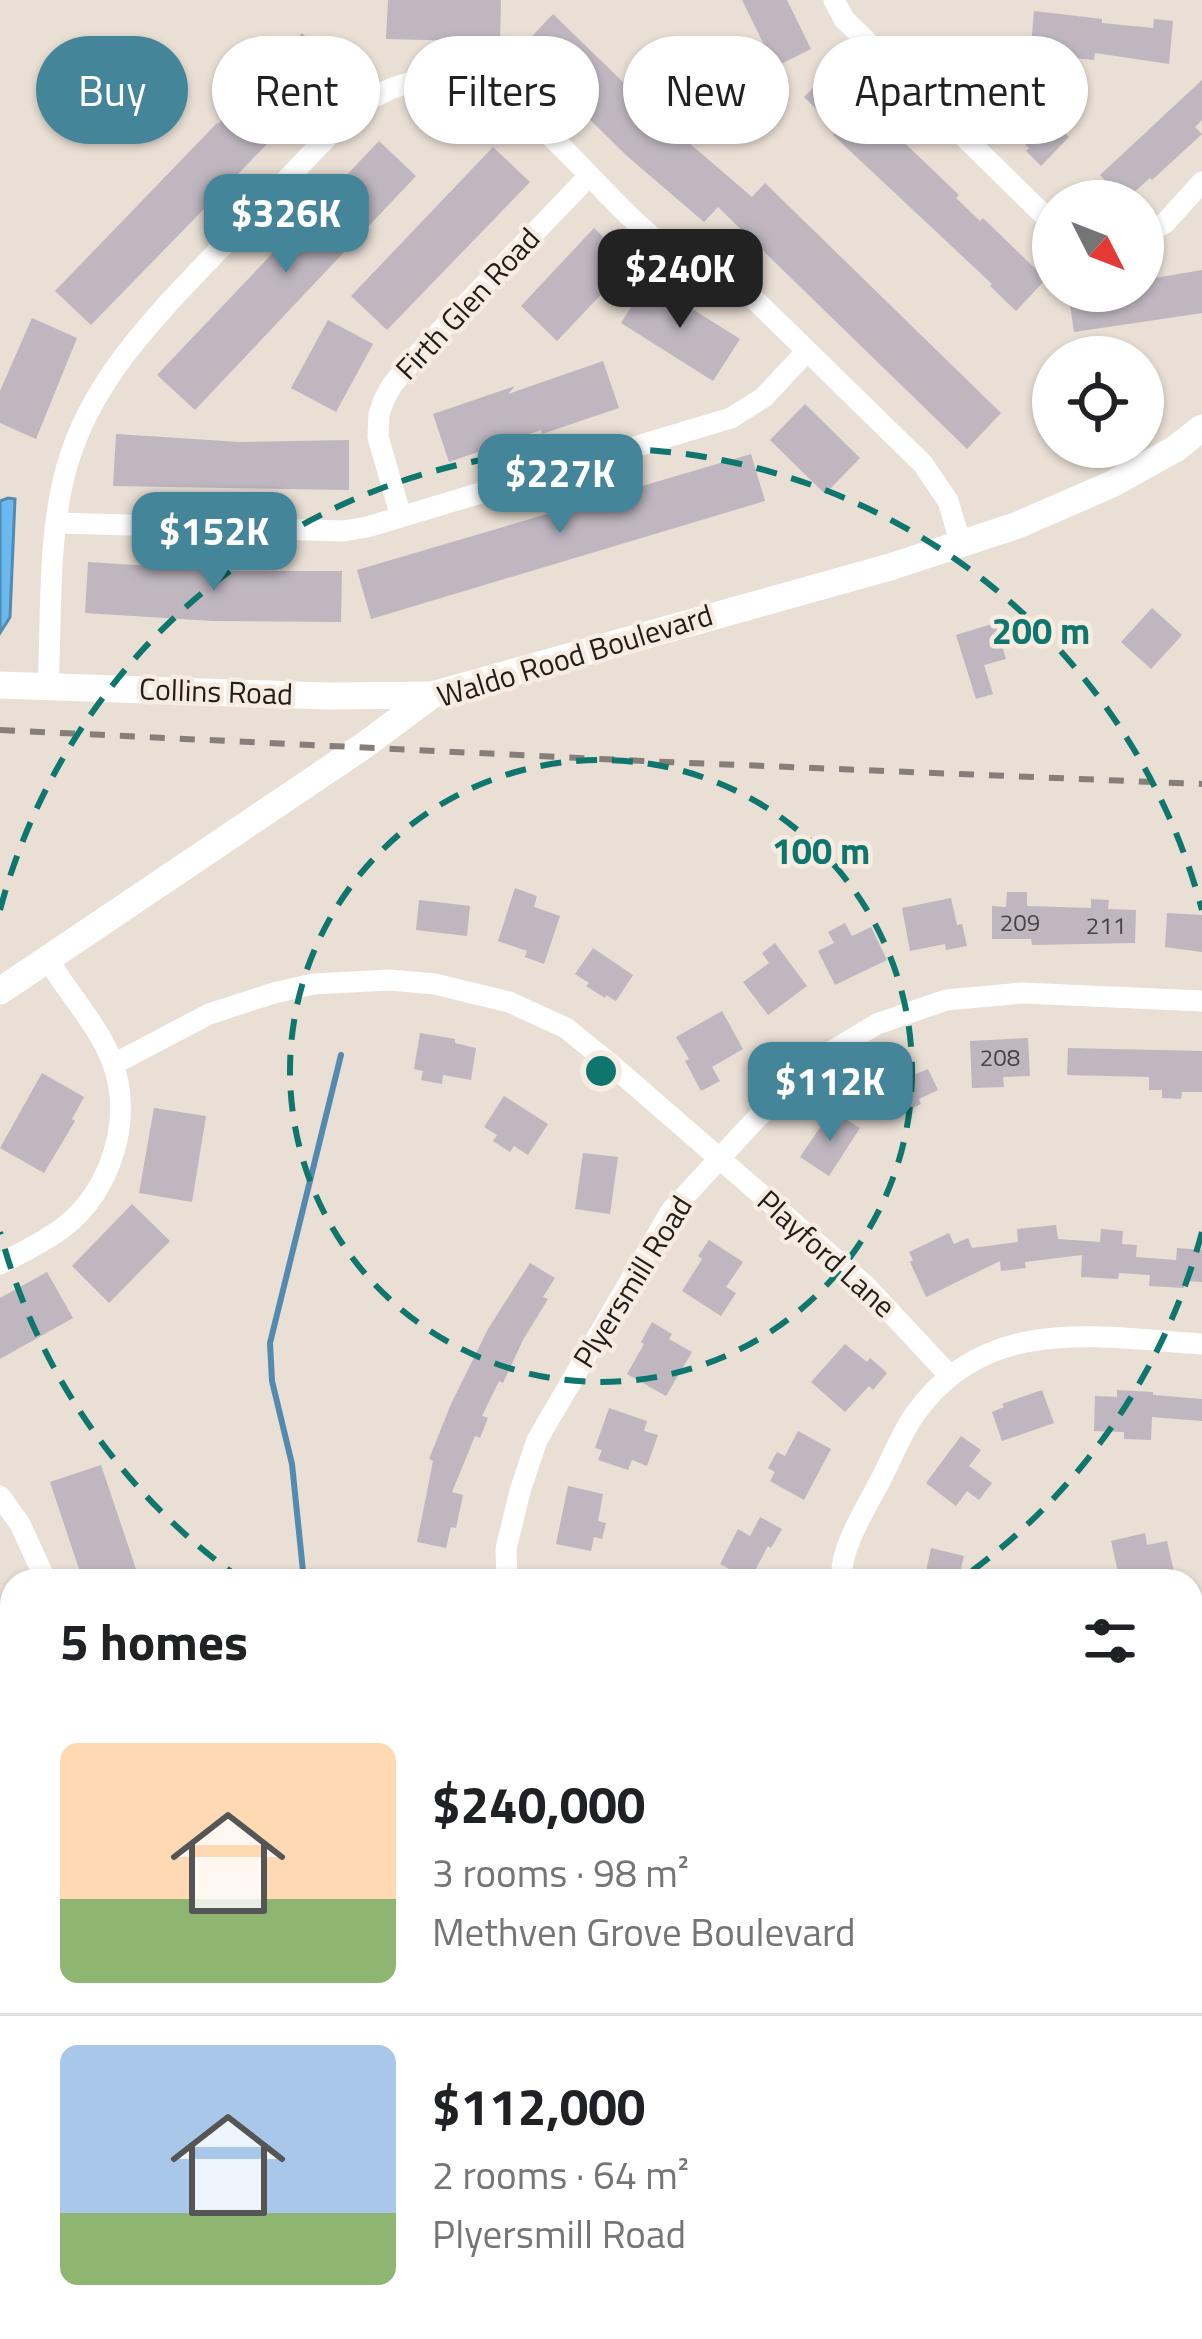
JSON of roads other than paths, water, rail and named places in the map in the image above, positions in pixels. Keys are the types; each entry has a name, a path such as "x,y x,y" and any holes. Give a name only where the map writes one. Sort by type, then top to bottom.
{"street":[{"path":"834,0 844,19 1032,203"},
{"path":"48,686 56,523 68,463 103,385 159,313 333,130 379,94 425,80 474,85 516,105 652,237 752,297 922,464 948,500 961,544"},
{"name":"Firth Glen Road","path":"401,517 378,437 379,414 392,385 589,176"},
{"path":"1164,224 1202,182"},
{"path":"56,523 343,531 731,418 764,398 807,351"},
{"name":"Waldo Rood Boulevard","path":"0,991 362,748 432,694 890,567 1018,525 1112,484 1202,428"},
{"name":"Collins Road","path":"0,685 326,696 432,694"},
{"path":"0,1264 65,1227 97,1191 115,1150 119,1123 113,1064 48,960"},
{"name":"Playford Lane","path":"113,1064 209,1014 274,993 347,981 434,984 508,1002 566,1028 614,1066 864,1284 950,1376"},
{"name":"Plyersmill Road","path":"507,1569 506,1550 520,1490 537,1440 670,1211 812,1064 862,1032 946,1000 1022,993 1202,1001"},
{"path":"842,1569 852,1535 912,1418 950,1376 1000,1349 1048,1337 1202,1344"},
{"path":"0,1496 20,1524 41,1569"}],"water":[{"path":"15,499 10,617 0,633 0,501"}],"waterway":[{"path":"303,1569 292,1464 272,1381 270,1343 341,1055"}],"railway":[{"path":"0,730 1202,784"}]}
